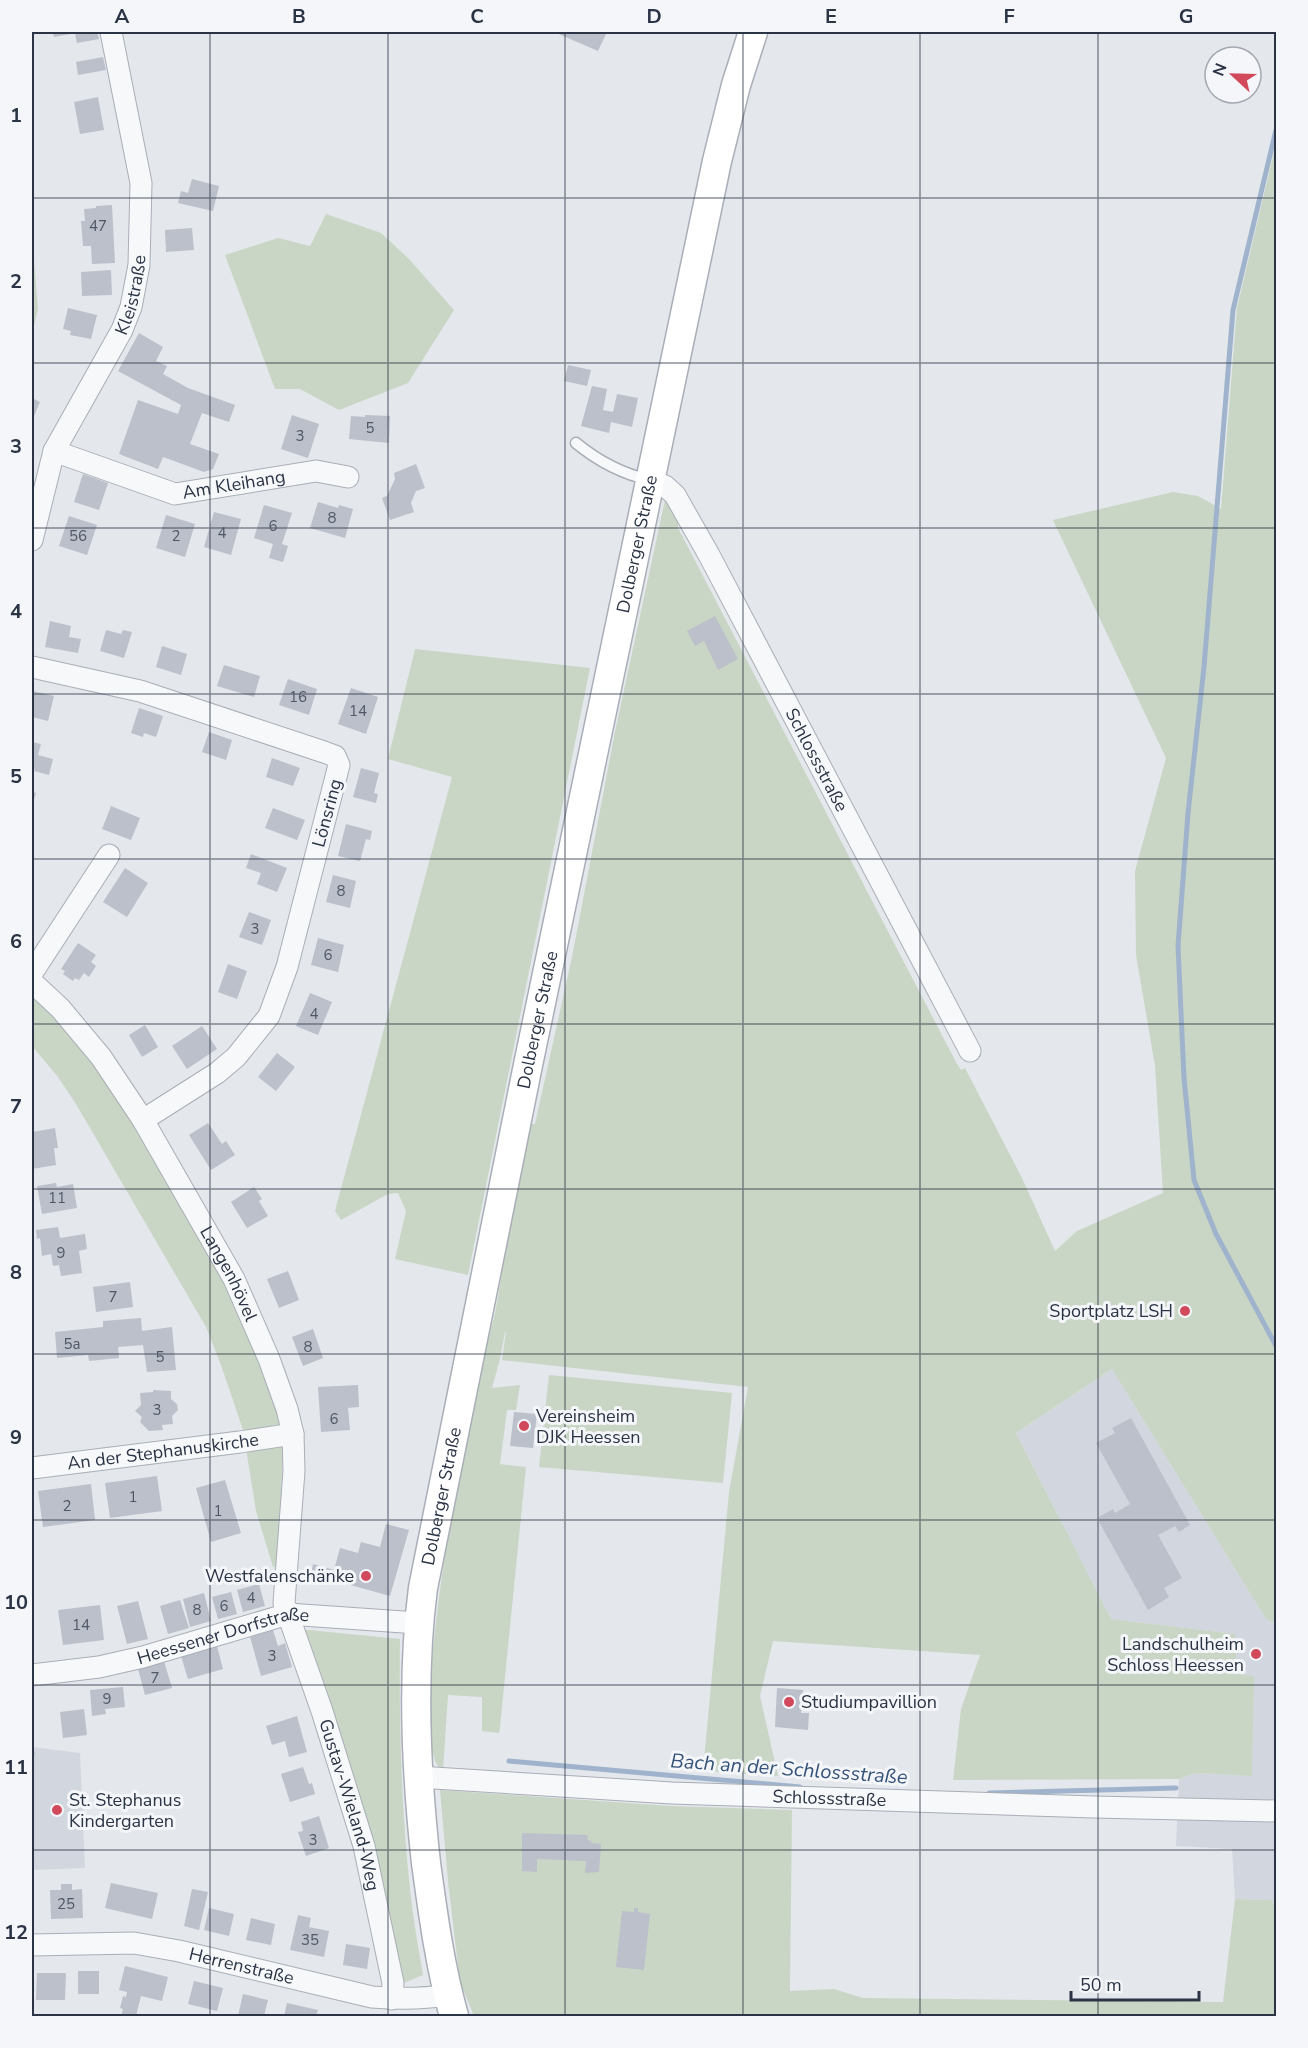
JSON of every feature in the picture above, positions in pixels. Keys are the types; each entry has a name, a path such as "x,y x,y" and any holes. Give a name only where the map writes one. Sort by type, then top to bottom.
{"main road":[{"name":"Dolberger Straße","path":"451,2006 431,1901 418,1777 418,1623 432,1540 493,1236 717,161 736,85 753,32"}],"street":[{"name":"Kleistraße","path":"32,540 54,451 122,330 131,307 139,265 141,183 111,32"},
{"name":"Am Kleihang","path":"54,451 175,494 316,471 348,477"},
{"name":"Schlossstraße","path":"650,480 665,486 675,495 709,555 970,1051"},
{"name":"Lönsring","path":"32,667 140,691 335,756 339,765 287,967 269,1016 236,1058 217,1073 143,1120"},
{"path":"33,985 109,855"},
{"name":"Langenhövel","path":"33,985 60,1008 101,1057 143,1120 234,1279 269,1359 287,1409 293,1434 294,1471 284,1603 288,1614"},
{"name":"An der Stephanuskirche","path":"32,1468 293,1434"},
{"name":"Heessener Dorfstraße","path":"32,1675 99,1666 143,1657 288,1614 418,1623"},
{"name":"Gustav-Wieland-Weg","path":"288,1614 322,1711 364,1846 393,1983 392,1999"},
{"name":"Schlossstraße","path":"418,1777 672,1793 1276,1811"},
{"name":"Herrenstraße","path":"32,1945 134,1943 179,1951 372,1997 392,1999 433,1997 451,2006"}],"lane":[{"path":"576,443 590,454 629,476 650,480"}],"shaded area":[{"name":"Landschulheim Schloss Heessen","path":"1112,1369 1266,1619 1276,1624 1276,1910 1272,1900 1235,1899 1232,1849 1176,1846 1179,1779 1196,1773 1252,1776 1253,1676 1237,1674 1235,1634 1111,1619 1016,1433"},
{"name":"St. Stephanus Kindergarten","path":"32,1747 80,1753 85,1868 32,1870"}],"green space":[{"path":"1276,143 1276,1624 1266,1619 1112,1369 1016,1433 1111,1619 1235,1634 1237,1674 1254,1676 1252,1776 1196,1773 1179,1779 953,1780 961,1709 980,1655 773,1641 760,1696 778,1776 703,1771 729,1492 748,1387 502,1360 506,1332 492,1388 520,1385 516,1410 507,1410 500,1464 526,1467 500,1727 499,1733 482,1731 482,1697 448,1695 443,1770 433,1753 430,1719 431,1671 452,1511 473,1399 496,1309 530,1124 535,1124 572,957 615,732 666,495 678,513 678,528 957,1064 961,1070 965,1068 1022,1178 1055,1251 1077,1231 1163,1193 1155,1066 1136,955 1135,871 1166,758 1053,520 1173,492 1198,496 1221,509 1237,308"},
{"path":"326,214 381,233 409,259 454,310 408,383 339,410 300,389 275,389 225,255 278,238 310,246"},
{"path":"32,236 38,309 32,334"},
{"path":"415,649 590,668 468,1275 395,1259 406,1211 398,1193 388,1194 341,1220 335,1211 452,777 388,759"},
{"path":"32,997 47,1010 87,1056 138,1131 212,1255 257,1353 280,1421 283,1450 278,1566 273,1567 256,1511 243,1430 206,1327 76,1104 58,1077 32,1046"},
{"path":"549,1375 732,1393 723,1483 539,1467"},
{"path":"298,1629 400,1639 400,1733 404,1827 411,1900 423,1975 399,1985"},
{"path":"440,1790 671,1806 792,1810 790,1991 834,1989 863,1998 1223,2002 1235,1899 1272,1900 1276,1910 1276,2016 474,2016 460,1982"}],"building":[{"path":"53,32 97,32 99,39 77,43 75,33 54,37"},
{"path":"554,32 607,32 598,51"},
{"path":"103,57 106,70 78,75 76,62"},
{"path":"98,97 104,130 80,134 74,102"},
{"path":"192,179 219,186 213,211 178,203 181,191 188,193"},
{"path":"112,205 115,263 92,264 91,246 83,246 81,221 85,221 84,209"},
{"path":"192,228 194,250 166,252 165,230"},
{"path":"111,270 112,295 82,296 81,272"},
{"path":"68,308 97,315 91,339 70,335 71,331 63,329"},
{"path":"139,333 163,347 156,361 167,366 163,374 188,388 235,405 229,422 202,413 190,444 219,454 213,469 204,472 163,457 158,469 119,454 138,400 178,414 181,405 118,371"},
{"path":"568,365 591,370 587,386 564,381"},
{"path":"592,386 607,389 603,410 613,412 617,394 638,398 632,427 611,422 609,433 581,426"},
{"path":"32,398 40,402 34,416 32,415"},
{"path":"292,415 319,424 308,458 281,449"},
{"path":"365,415 390,416 389,443 349,439 351,416 365,417"},
{"path":"416,464 425,488 416,491 411,503 414,512 390,520 382,498 387,496 395,479 394,473"},
{"path":"83,474 108,483 99,510 74,502"},
{"path":"318,502 338,508 339,505 353,509 345,538 310,528"},
{"path":"264,505 292,513 282,544 288,546 283,562 269,558 273,544 254,538"},
{"path":"214,512 241,519 231,555 204,547"},
{"path":"166,515 195,524 185,557 156,548"},
{"path":"69,516 97,525 87,555 59,546"},
{"path":"715,616 738,659 718,670 704,641 695,646 687,631"},
{"path":"50,621 71,626 69,637 81,639 78,653 45,647"},
{"path":"106,630 121,634 123,630 132,632 124,658 100,651"},
{"path":"162,646 187,654 181,675 156,667"},
{"path":"224,665 260,676 254,697 217,686"},
{"path":"288,679 317,689 309,715 279,705"},
{"path":"351,688 378,697 366,734 338,724"},
{"path":"33,691 54,696 48,721 32,717"},
{"path":"139,708 163,716 156,737 144,733 143,737 131,733"},
{"path":"209,732 232,740 226,760 202,752"},
{"path":"32,742 41,744 38,755 53,759 49,775 34,771 35,769 32,768"},
{"path":"272,758 300,768 293,786 266,777"},
{"path":"361,768 379,773 374,793 378,794 376,803 353,797"},
{"path":"32,792 36,793 32,806"},
{"path":"111,806 140,818 131,840 102,829"},
{"path":"273,808 305,820 297,840 265,828"},
{"path":"346,824 372,831 370,840 366,839 360,861 338,856"},
{"path":"251,854 287,868 277,892 257,884 261,873 246,868"},
{"path":"125,868 148,883 127,917 103,902"},
{"path":"333,875 356,881 350,908 326,902"},
{"path":"249,912 271,920 262,945 239,937"},
{"path":"318,938 344,945 338,972 311,965"},
{"path":"78,943 96,955 91,962 96,966 89,977 84,973 79,980 75,978 73,981 63,974 65,971 61,969"},
{"path":"228,964 247,971 237,999 218,992"},
{"path":"310,993 332,1002 318,1035 296,1026"},
{"path":"145,1025 158,1047 142,1057 129,1035"},
{"path":"202,1026 217,1049 187,1069 172,1046"},
{"path":"277,1053 295,1067 276,1091 258,1077"},
{"path":"208,1123 222,1144 226,1141 235,1155 211,1170 189,1135"},
{"path":"55,1128 58,1148 54,1148 56,1165 32,1169 32,1156 34,1156 32,1132"},
{"path":"56,1183 57,1187 73,1184 77,1208 42,1214 37,1186"},
{"path":"254,1187 262,1199 259,1201 268,1216 247,1228 231,1202"},
{"path":"58,1227 60,1238 85,1234 87,1249 79,1251 82,1273 61,1276 59,1265 53,1266 51,1254 42,1256 40,1238 37,1239 36,1230"},
{"path":"288,1271 299,1300 279,1308 267,1279"},
{"path":"130,1282 133,1307 96,1312 93,1287"},
{"path":"141,1318 142,1331 172,1327 176,1370 147,1372 143,1345 118,1347 119,1358 89,1361 88,1355 57,1358 55,1332 103,1327 103,1321"},
{"path":"313,1329 323,1358 303,1366 292,1337"},
{"path":"358,1385 359,1407 348,1408 350,1430 321,1432 318,1387"},
{"path":"153,1390 171,1391 171,1399 177,1404 178,1410 172,1416 173,1424 162,1425 163,1430 149,1431 140,1422 142,1417 135,1411 141,1405 140,1393 153,1392"},
{"name":"Vereinsheim DJK Heessen","path":"514,1412 537,1414 533,1448 510,1446"},
{"path":"1131,1418 1190,1525 1179,1532 1175,1526 1158,1535 1182,1578 1164,1588 1169,1597 1148,1610 1097,1518 1113,1509 1115,1513 1130,1504 1096,1443 1115,1433 1112,1428"},
{"path":"157,1476 162,1511 110,1518 105,1483"},
{"path":"225,1480 241,1533 211,1542 196,1488"},
{"path":"91,1484 95,1520 43,1527 38,1491"},
{"path":"386,1524 409,1530 390,1596 311,1574 313,1564 334,1570 340,1548 358,1553 361,1542 380,1547"},
{"path":"259,1584 265,1606 243,1612 237,1590"},
{"path":"231,1592 237,1614 218,1619 212,1597"},
{"path":"204,1593 211,1621 190,1627 183,1599"},
{"path":"180,1600 189,1628 168,1634 160,1606"},
{"path":"138,1601 148,1639 127,1644 117,1606"},
{"path":"100,1605 104,1640 63,1645 58,1610"},
{"path":"273,1630 278,1646 285,1643 292,1667 261,1676 250,1637"},
{"path":"217,1646 223,1669 188,1679 181,1656"},
{"path":"164,1661 172,1688 145,1695 138,1669"},
{"path":"123,1687 125,1707 105,1709 106,1714 92,1716 90,1690"},
{"name":"Studiumpavillion","path":"777,1688 803,1690 801,1713 809,1713 808,1730 775,1727"},
{"path":"84,1709 87,1735 63,1738 60,1712"},
{"path":"297,1716 307,1752 289,1757 285,1741 272,1745 266,1726"},
{"path":"32,1752 35,1752 33,1767 32,1767"},
{"path":"303,1767 315,1794 290,1802 281,1774"},
{"path":"319,1816 329,1848 306,1856 298,1832 303,1831 301,1822"},
{"path":"522,1833 588,1835 587,1840 592,1841 591,1843 601,1844 599,1872 585,1873 586,1861 537,1859 537,1872 522,1871"},
{"path":"111,1883 158,1893 152,1919 105,1908"},
{"path":"61,1884 72,1884 72,1890 82,1889 83,1918 51,1919 50,1890 61,1890"},
{"path":"192,1889 208,1892 199,1930 184,1926"},
{"path":"209,1908 234,1914 229,1936 204,1930"},
{"path":"634,1908 638,1908 638,1912 650,1914 644,1970 616,1967 622,1911 634,1912"},
{"path":"298,1915 311,1918 309,1927 329,1931 324,1957 290,1950"},
{"path":"251,1918 275,1924 271,1945 246,1940"},
{"path":"346,1944 370,1948 367,1969 343,1965"},
{"path":"125,1966 168,1977 162,2001 141,1996 136,2016 121,2016 123,1996 126,1997 127,1992 119,1990"},
{"path":"78,1971 99,1971 99,1994 78,1994"},
{"path":"37,1973 66,1973 65,2000 36,2000"},
{"path":"194,1981 223,1988 217,2011 188,2004"},
{"path":"243,1994 268,2000 264,2016 238,2016"},
{"path":"287,2003 318,2010 316,2016 284,2016"}],"waterway":[{"path":"1276,130 1233,310 1204,667 1188,813 1178,946 1184,1078 1194,1180 1216,1234 1276,1346"},
{"name":"Bach an der Schlossstraße","path":"509,1761 800,1787"},
{"name":"Bach an der Schlossstraße","path":"989,1793 1176,1788"}],"place":[{"name":"Sportplatz LSH","path":"1185,1311"},
{"name":"Vereinsheim DJK Heessen","path":"524,1426"},
{"name":"Westfalenschänke","path":"366,1576"},
{"name":"Landschulheim Schloss Heessen","path":"1256,1654"},
{"name":"Studiumpavillion","path":"789,1702"},
{"name":"St. Stephanus Kindergarten","path":"57,1810"}]}
